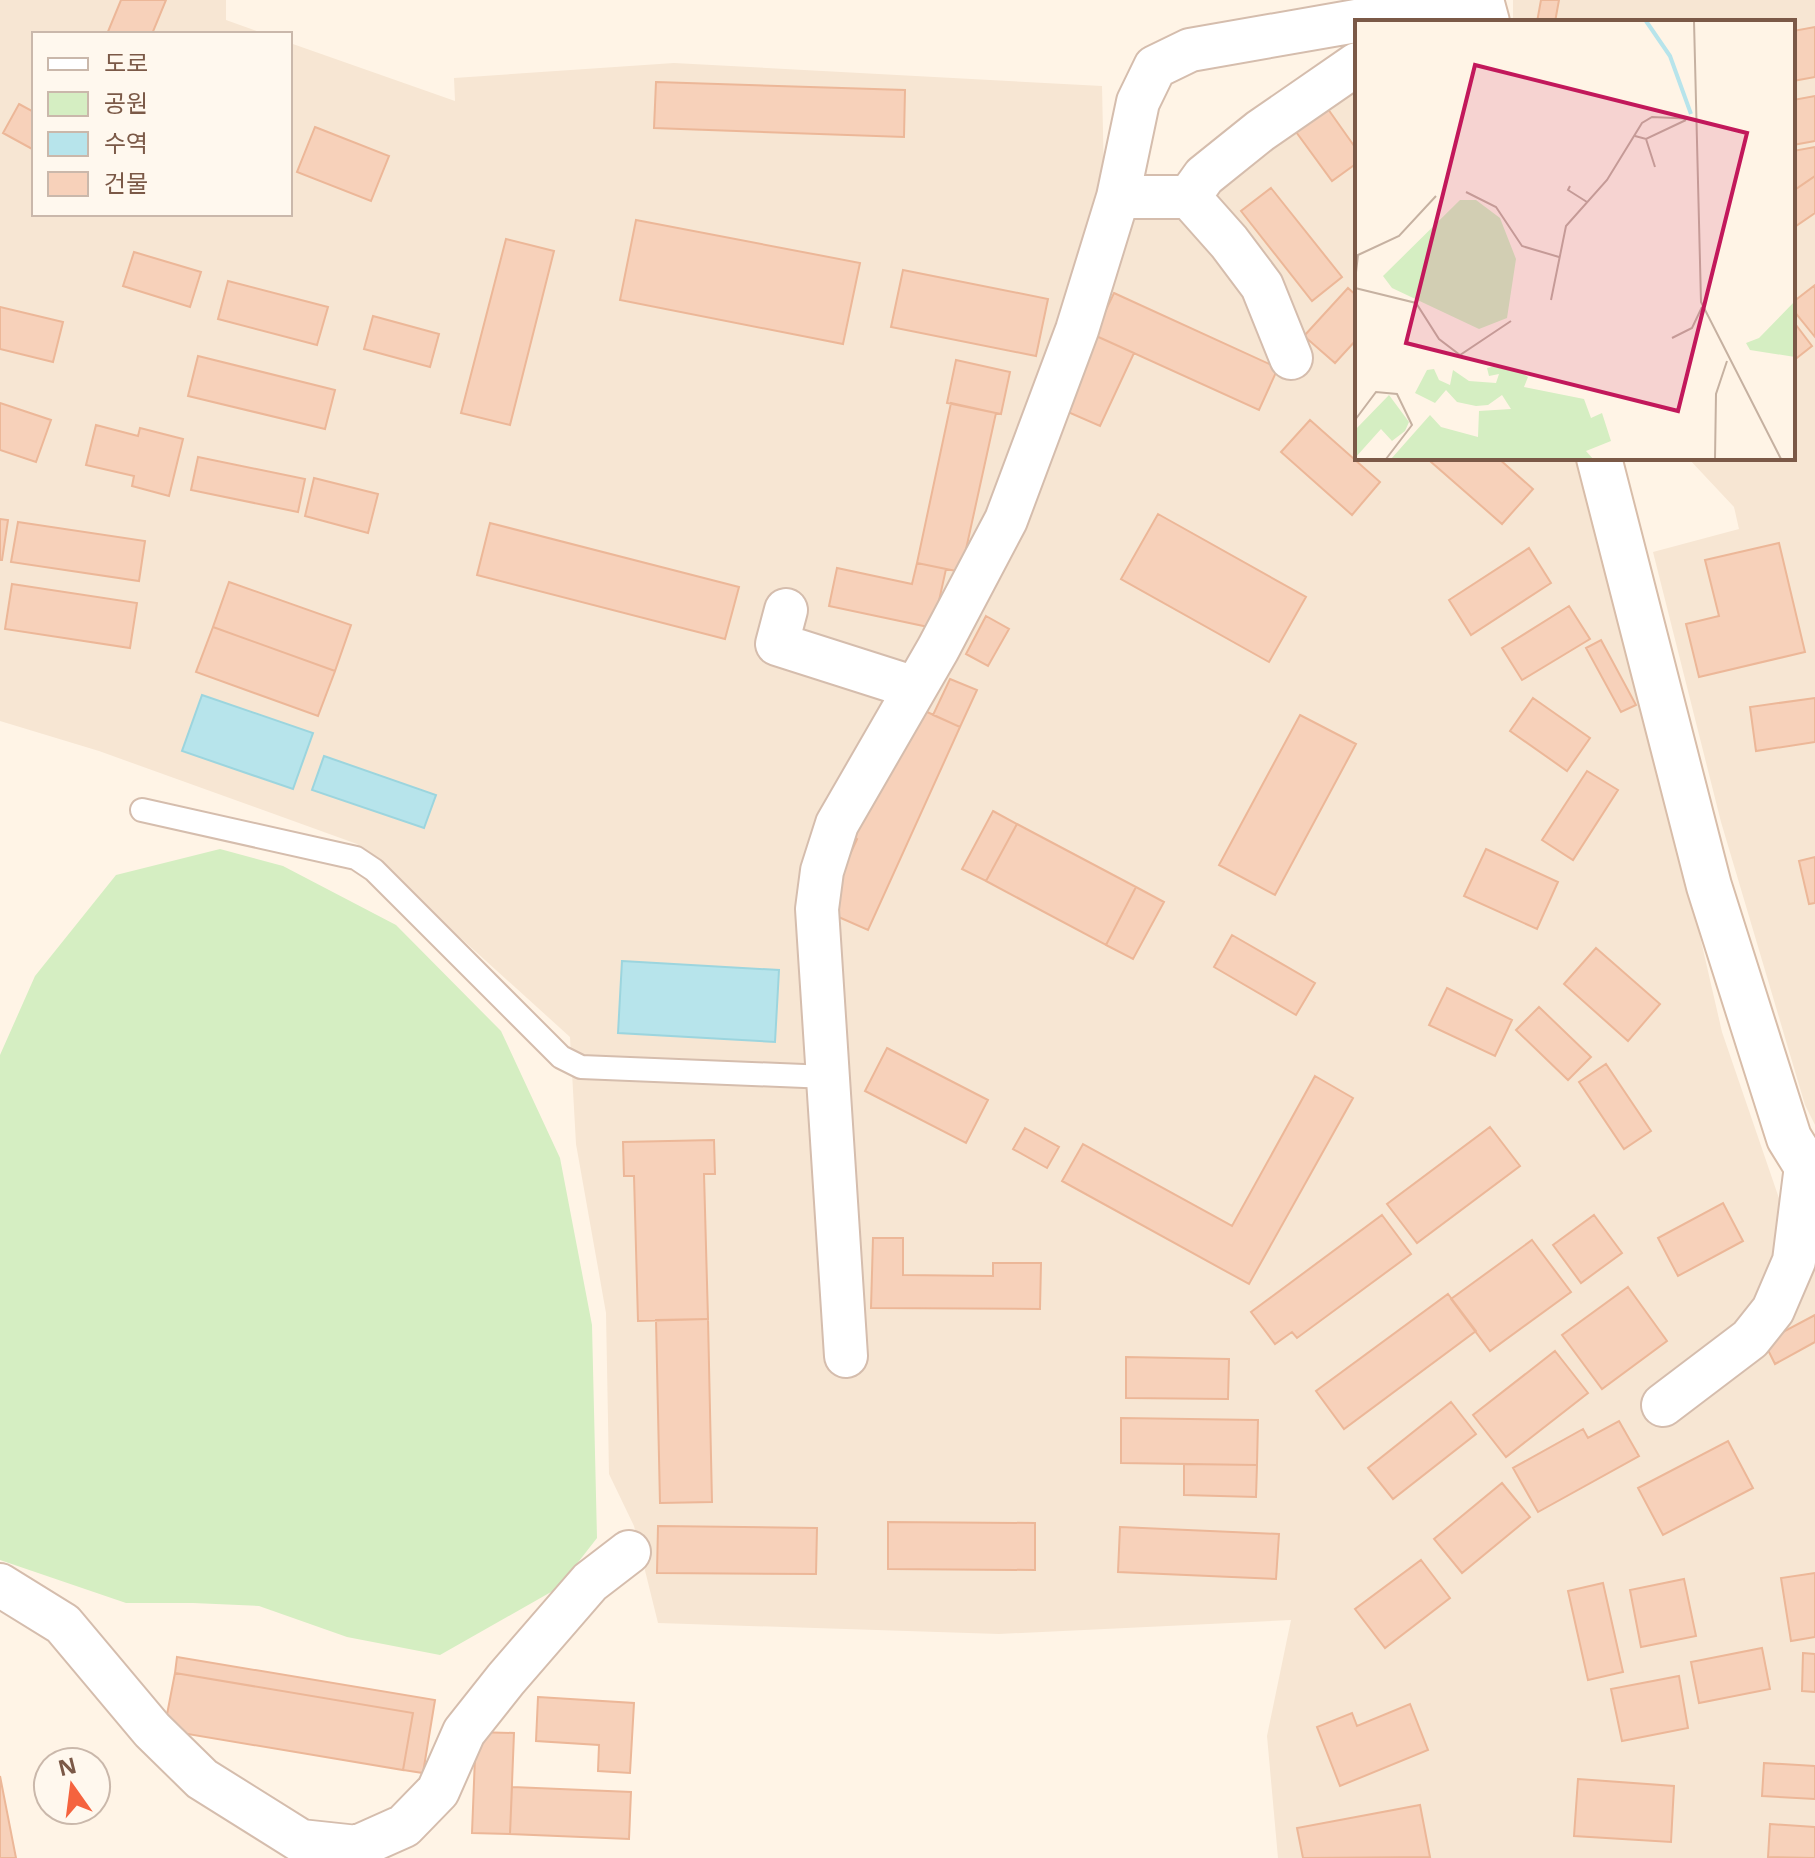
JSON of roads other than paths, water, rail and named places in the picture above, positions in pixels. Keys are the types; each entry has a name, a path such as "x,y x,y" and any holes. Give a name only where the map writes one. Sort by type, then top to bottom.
{"street":[{"path":"1381,20 1407,16 1456,0"},
{"path":"1481,0 1486,20"},
{"path":"846,1356 817,909 822,871 837,824 938,649 1006,520 1077,330 1118,197 1138,102 1155,67 1190,50 1355,24"},
{"path":"1189,197 1204,176 1249,140 1355,65"},
{"path":"1118,197 1189,197 1262,286 1291,358"},
{"path":"1600,460 1709,886 1789,1138 1811,1173 1794,1261 1773,1310 1750,1339 1663,1405"},
{"path":"786,610 777,644 915,688"},
{"path":"0,1585 63,1624 152,1730 202,1779 301,1841 357,1847 404,1826 438,1791 464,1732 480,1711 590,1582 629,1552"}],"lane":[{"path":"142,810 356,858 374,870 561,1057 581,1067 828,1077"}],"water":[{"path":"202,695 313,733 293,789 182,751"},
{"path":"324,756 436,795 424,828 312,790"},
{"path":"622,961 779,970 775,1042 618,1033"}]}
